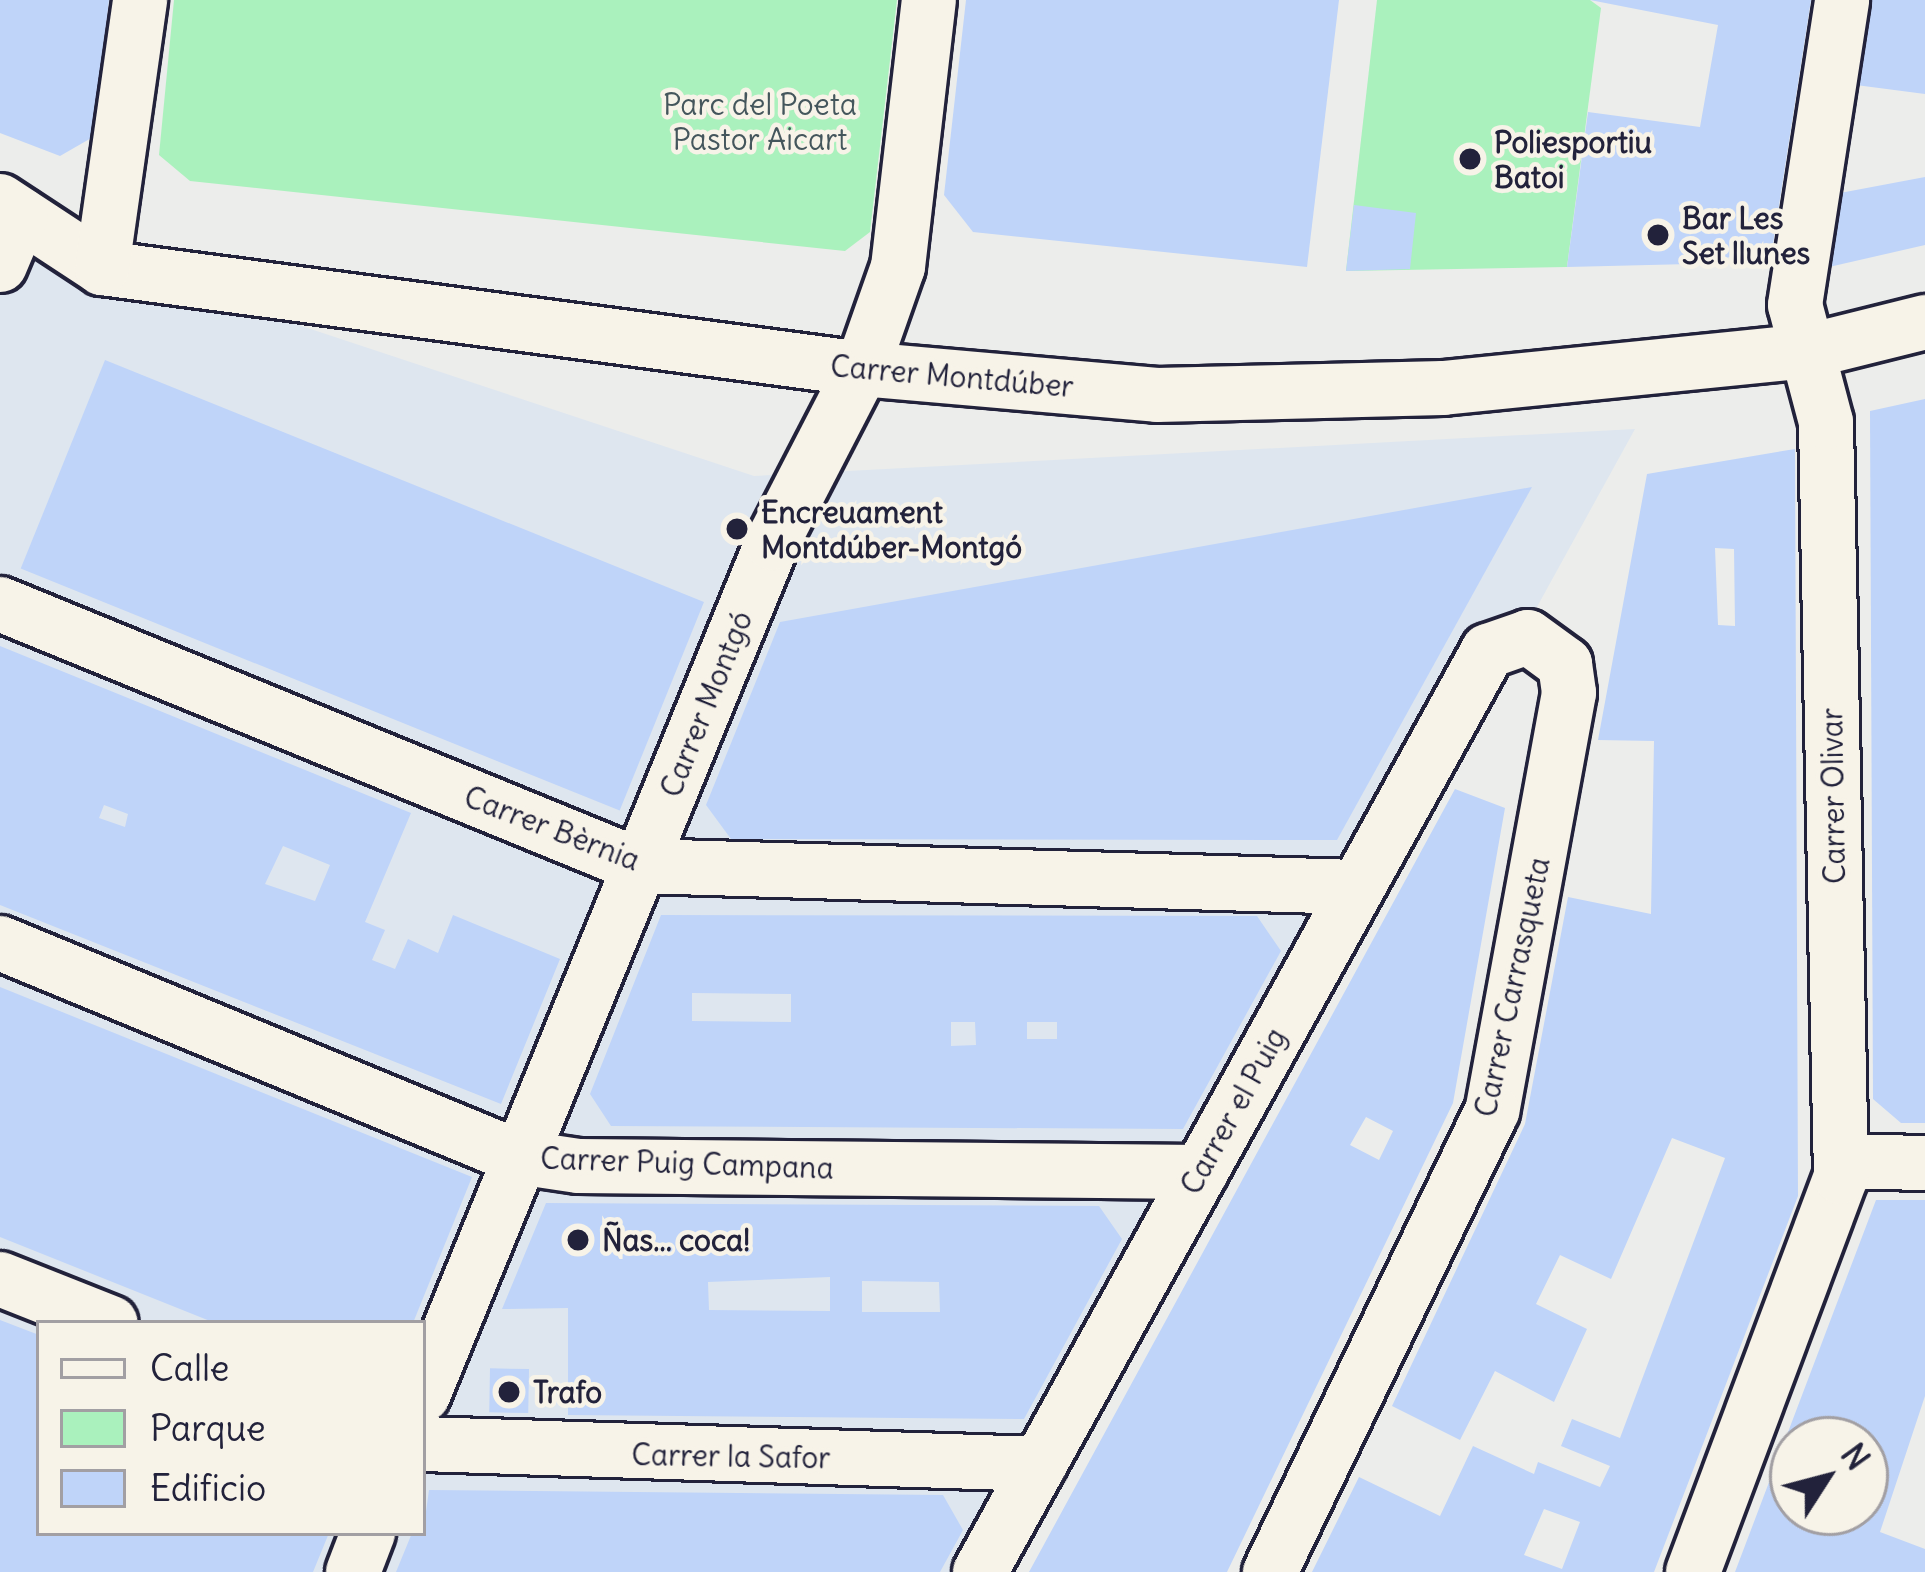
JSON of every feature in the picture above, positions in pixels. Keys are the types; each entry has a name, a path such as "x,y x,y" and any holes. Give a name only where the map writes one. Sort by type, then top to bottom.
{"street":[{"path":"102,268 140,0"},
{"name":"Carrer Montgó","path":"426,1387 772,543 862,370 898,267 929,0"},
{"name":"Carrer Olivar","path":"1693,1572 1837,1197 1841,1160 1826,422 1795,305 1842,0"},
{"path":"0,265 11,208"},
{"name":"Carrer Montdúber","path":"11,208 102,268 862,370 1157,395 1443,388 1809,351 1925,322"},
{"name":"Carrer Bèrnia","path":"0,604 640,866 1355,887"},
{"name":"Carrer Carrasqueta","path":"1270,1572 1492,1111 1569,693 1552,646 1528,637 1488,651"},
{"name":"Carrer el Puig","path":"980,1572 1488,651"},
{"name":"Carrer Puig Campana","path":"0,943 518,1157 578,1166 1201,1172"},
{"path":"1841,1160 1925,1163"},
{"path":"0,1279 103,1320"},
{"name":"Carrer la Safor","path":"426,1444 1040,1464"},
{"path":"353,1572 367,1536"}],"shaded area":[{"path":"0,226 754,476 1635,429 1005,1572 0,1572"}],"green space":[{"name":"Parc del Poeta Pastor Aicart","path":"174,0 897,0 870,232 845,251 190,181 159,155"},
{"name":"Poliesportiu Batoi","path":"1377,0 1590,0 1601,8 1567,267 1346,271"}],"building":[{"path":"0,0 109,0 93,137 60,156 0,133"},
{"path":"966,0 1339,0 1307,267 973,232 944,195"},
{"path":"1590,0 1811,0 1772,250 1690,264 1567,267 1588,112 1700,127 1718,25"},
{"path":"1871,0 1925,0 1925,94 1856,85"},
{"path":"1925,177 1925,245 1829,267 1840,193"},
{"path":"1354,205 1416,213 1410,269 1346,271"},
{"path":"105,360 704,602 620,811 21,569"},
{"path":"1925,399 1925,1123 1901,1123 1873,1099 1870,411"},
{"path":"1795,449 1798,1196 1654,1572 1312,1572 1359,1477 1440,1516 1473,1446 1534,1474 1538,1462 1600,1487 1610,1466 1561,1446 1572,1419 1620,1438 1725,1158 1672,1138 1611,1279 1560,1255 1536,1304 1587,1329 1554,1402 1495,1371 1460,1440 1392,1406 1525,1124 1568,897 1651,914 1654,741 1598,740 1647,474","holes":["1715,548 1734,549 1735,626 1718,625","1544,1509 1580,1522 1562,1569 1524,1555"]},
{"path":"1532,487 1337,840 731,839 706,805 780,622"},
{"path":"0,646 411,813 365,922 385,930 372,960 395,969 408,939 438,953 453,915 560,959 501,1104 0,905","holes":["104,805 128,814 125,827 99,818","283,846 330,865 315,901 265,884"]},
{"path":"1455,789 1505,808 1453,1103 1227,1572 1029,1572","holes":["1366,1117 1393,1131 1379,1160 1350,1145"]},
{"path":"661,915 1257,916 1281,951 1183,1129 611,1126 590,1094","holes":["692,993 791,994 791,1022 692,1021","951,1022 975,1022 976,1045 951,1046","1027,1022 1057,1022 1057,1039 1027,1039"]},
{"path":"0,987 472,1177 414,1320 208,1320 0,1237"},
{"path":"1876,1200 1925,1200 1925,1396 1889,1505 1889,1416 1794,1416"},
{"path":"546,1203 1099,1206 1122,1239 1024,1419 568,1415 568,1308 502,1309","holes":["830,1277 830,1311 709,1310 708,1282","862,1281 939,1282 940,1312 862,1312"]},
{"path":"0,1320 36,1334 36,1536 328,1536 313,1572 0,1572"},
{"name":"Trafo","path":"490,1368 529,1369 528,1413 489,1412"},
{"path":"1769,1482 1769,1536 1889,1535 1925,1549 1925,1572 1735,1572"},
{"path":"429,1490 943,1495 963,1530 940,1572 396,1572 411,1536 426,1536"}],"place":[{"name":"Poliesportiu Batoi","path":"1470,159"},
{"name":"Bar Les Set llunes","path":"1658,235"},
{"name":"Encreuament Montdúber-Montgó","path":"737,529"},
{"name":"Ñas... coca!","path":"578,1240"},
{"name":"Trafo","path":"509,1392"}]}
